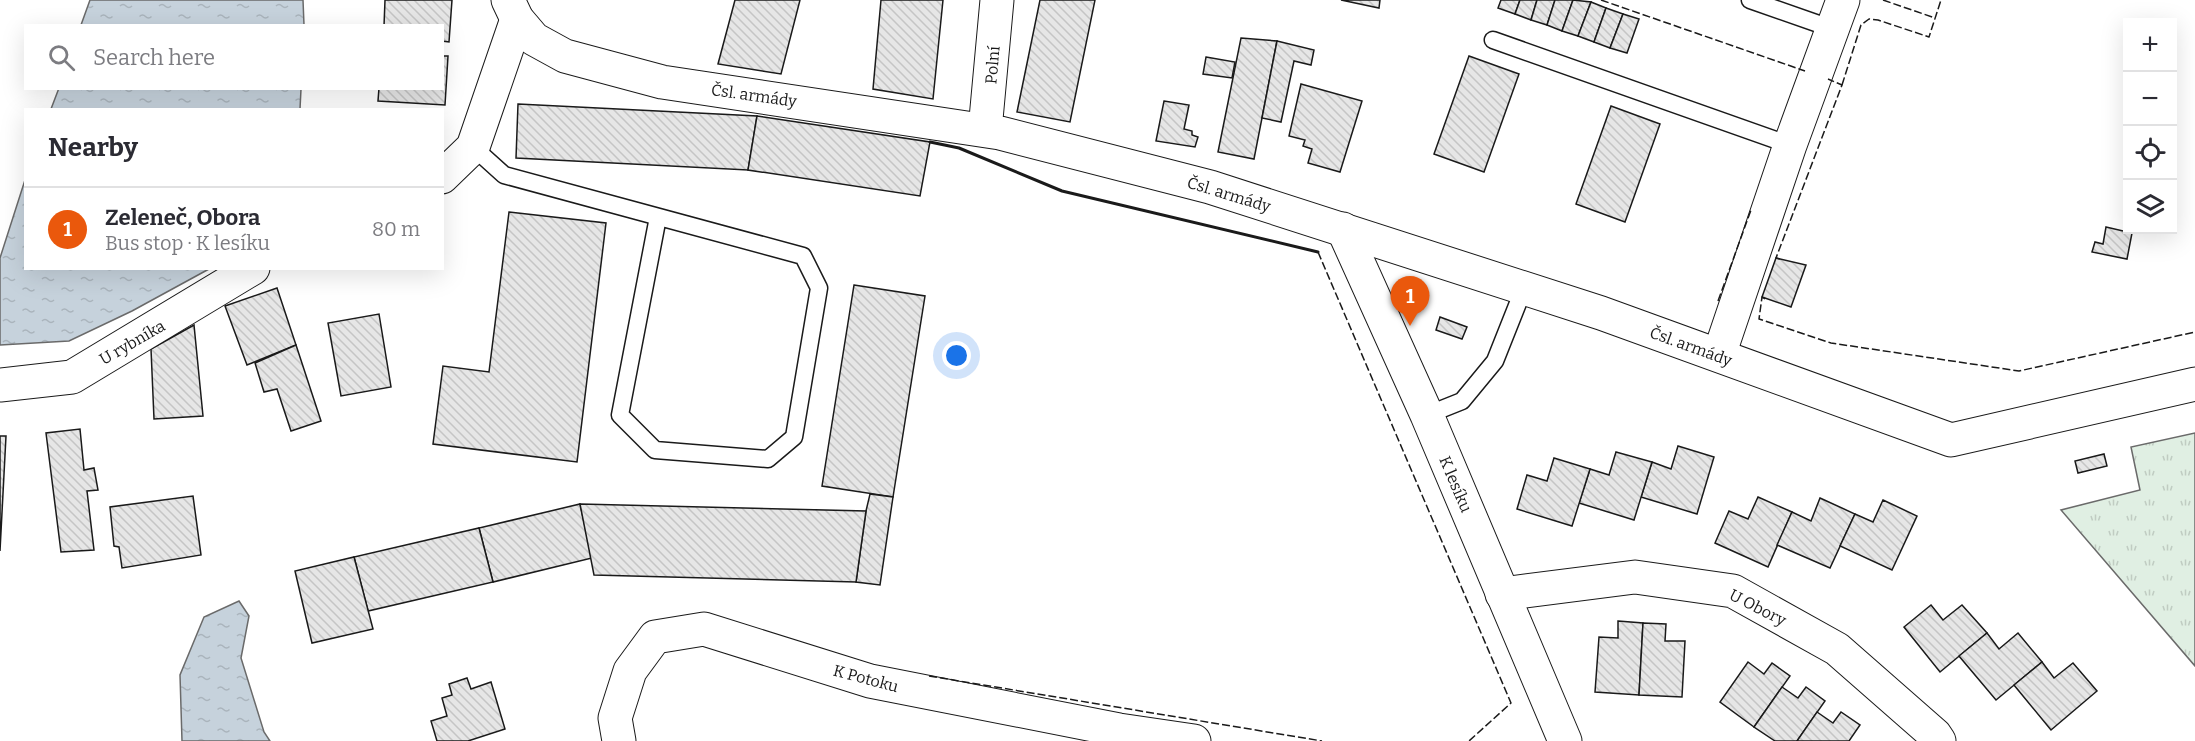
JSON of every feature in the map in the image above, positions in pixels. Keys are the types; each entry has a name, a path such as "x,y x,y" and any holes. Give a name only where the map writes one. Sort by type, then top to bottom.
{"street":[{"name":"Polní","path":"985,130 997,0"},
{"name":"Čsl. armády","path":"512,9 534,39 565,56 662,82 985,130 1210,187 1524,288 1719,355 1951,440 2195,384"},
{"path":"444,175 473,147 512,9"},
{"path":"1719,355 1790,145 1838,15"},
{"name":"K lesíku","path":"1343,230 1427,415 1502,594 1557,738"},
{"name":"U rybníka","path":"0,385 72,377 251,270"},
{"name":"U Obory","path":"1502,594 1635,577 1733,591 1836,649 1935,735 1939,741"},
{"name":"K Potoku","path":"619,741 615,718 630,671 655,637 704,629 870,681 1120,735 1194,741"}],"lane":[{"path":"1750,0 1838,15"},
{"path":"1493,40 1790,145"},
{"path":"473,147 504,175 803,256 819,288 794,437 768,459 655,450 620,415 658,217"},
{"path":"1427,415 1462,401 1495,360 1524,288"}],"green space":[{"path":"2195,433 2195,666 2061,510 2140,490 2131,447"}],"water":[{"path":"90,0 303,0 304,24 81,24"},
{"path":"58,90 301,90 300,108 51,108"},
{"path":"24,183 24,270 207,270 132,311 69,341 0,345 0,258"},
{"path":"239,601 249,616 241,658 264,732 270,741 182,741 180,675 204,617"}],"building":[{"path":"385,0 452,0 449,42 444,41 444,24 384,24"},
{"path":"735,0 800,0 781,74 718,64"},
{"path":"881,0 943,0 933,99 873,89"},
{"path":"1040,0 1095,0 1070,122 1017,112"},
{"path":"1341,0 1380,0 1379,8"},
{"path":"1501,0 1520,0 1515,14 1498,8"},
{"path":"1520,0 1537,0 1531,20 1515,14"},
{"path":"1537,0 1555,0 1547,25 1531,20"},
{"path":"1555,0 1573,0 1562,31 1547,25"},
{"path":"1573,0 1591,2 1578,36 1562,31"},
{"path":"1591,2 1606,8 1594,42 1578,36"},
{"path":"1606,8 1623,14 1610,48 1594,42"},
{"path":"1623,14 1639,19 1627,53 1610,48"},
{"path":"1241,38 1277,41 1254,159 1218,152"},
{"path":"1277,41 1314,50 1311,65 1294,61 1281,122 1262,118"},
{"path":"444,56 448,56 445,105 378,101 379,90 444,90"},
{"path":"1469,56 1519,74 1484,172 1434,154"},
{"path":"1206,57 1235,62 1232,78 1203,74"},
{"path":"1301,84 1362,101 1340,172 1308,163 1312,149 1303,146 1305,140 1289,136"},
{"path":"1164,101 1189,105 1184,129 1192,131 1192,135 1198,137 1195,147 1156,141"},
{"path":"518,104 757,116 748,170 516,158"},
{"path":"1611,106 1660,124 1625,222 1576,204"},
{"path":"757,116 930,142 920,196 748,170"},
{"path":"509,212 606,223 577,462 433,444 443,366 489,372"},
{"path":"2106,227 2123,231 2123,234 2132,234 2127,259 2092,252 2095,242 2103,244"},
{"path":"1776,258 1806,265 1791,307 1762,297"},
{"path":"854,285 925,296 893,497 822,486"},
{"path":"277,288 296,345 247,365 225,306"},
{"path":"379,314 391,387 341,396 328,323"},
{"path":"1440,317 1467,327 1462,339 1436,330"},
{"path":"194,325 203,416 154,419 151,349"},
{"path":"296,345 321,421 291,431 277,389 264,392 255,363"},
{"path":"80,429 84,470 94,468 98,490 87,491 94,550 61,552 46,433"},
{"path":"0,436 6,436 0,551"},
{"path":"1678,446 1714,457 1697,514 1641,497 1652,462 1671,469"},
{"path":"1616,452 1652,462 1634,520 1579,503 1590,469 1609,475"},
{"path":"2104,454 2107,466 2078,473 2075,461"},
{"path":"1554,458 1590,469 1572,526 1517,509 1527,475 1547,481"},
{"path":"870,494 893,497 880,585 856,582"},
{"path":"193,496 201,555 122,568 119,547 114,546 110,507"},
{"path":"1758,497 1792,512 1768,567 1715,543 1729,511 1748,519"},
{"path":"1820,498 1855,514 1830,568 1777,545 1792,512 1811,521"},
{"path":"1883,500 1917,516 1892,570 1840,546 1855,514 1873,522"},
{"path":"580,504 592,558 493,582 479,528"},
{"path":"580,504 866,511 856,582 594,575"},
{"path":"479,528 493,582 368,611 354,557"},
{"path":"354,557 373,629 312,643 295,571"},
{"path":"1931,605 1943,620 1962,605 1987,633 1940,672 1904,627"},
{"path":"1618,621 1643,623 1639,695 1595,692 1599,637 1618,638"},
{"path":"1643,623 1666,624 1665,641 1685,641 1682,697 1639,695"},
{"path":"1987,633 1999,649 2018,633 2042,662 1996,700 1959,656"},
{"path":"1748,662 1764,674 1772,663 1790,676 1754,727 1720,702"},
{"path":"2042,662 2054,678 2073,663 2097,691 2051,730 2014,685"},
{"path":"467,678 471,689 491,682 505,729 468,741 437,741 431,721 447,716 442,698 452,695 449,684"},
{"path":"1782,687 1798,698 1806,687 1825,701 1797,741 1775,741 1754,727"},
{"path":"1817,712 1833,723 1841,712 1860,725 1849,741 1797,741"}],"fence":[{"path":"1601,0 1805,71"},
{"path":"1883,0 1935,18"},
{"path":"1842,85 1861,25 1869,19 1878,20 1929,37 1941,0"},
{"path":"1780,259 1776,258 1842,85 1828,79"},
{"path":"1718,301 1751,210"},
{"path":"1318,252 1511,703 1469,741"},
{"path":"1765,299 1762,297 1759,319 1831,343 2019,371 2195,332"},
{"path":"929,676 1322,741"}],"wall":[{"path":"930,142 959,148 1062,191 1318,252"}],"place":[{"name":"Zeleneč, Obora","path":"1410,326"}]}
